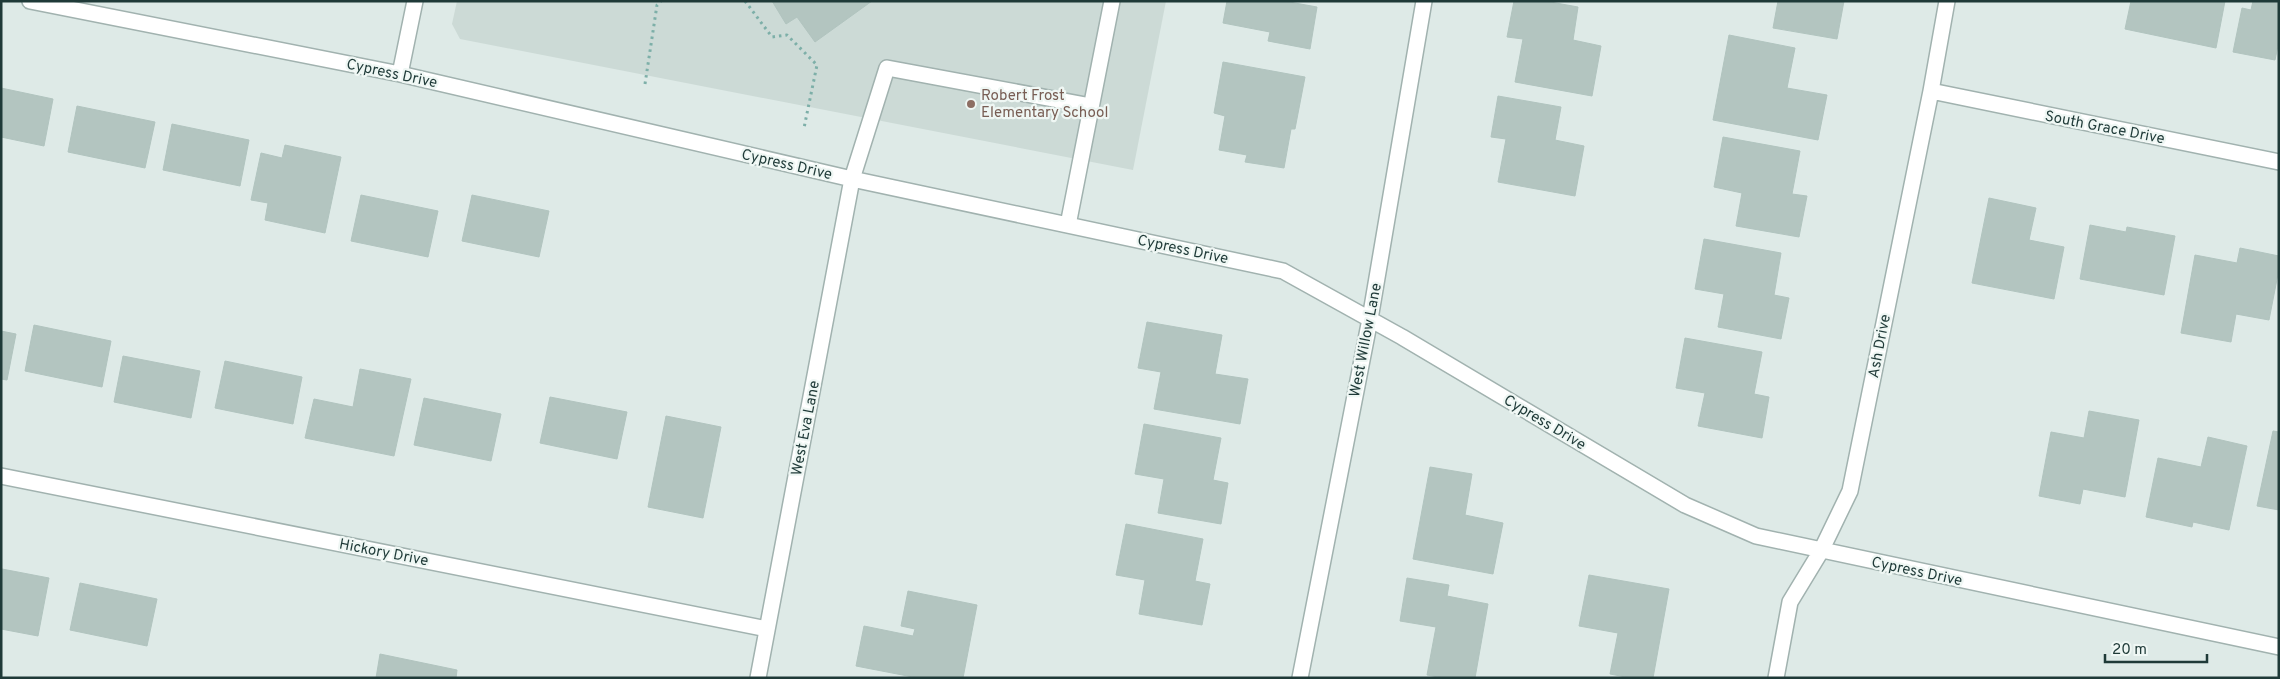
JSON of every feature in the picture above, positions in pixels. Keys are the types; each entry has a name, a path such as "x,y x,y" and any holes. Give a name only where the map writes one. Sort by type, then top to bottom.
{"street":[{"name":"Cypress Drive","path":"30,1 400,74 852,179 1283,270 1370,319 1685,505 1756,536 2279,647"},
{"path":"400,74 415,1"},
{"path":"1068,225 1112,1"},
{"name":"West Willow Lane","path":"1300,678 1370,319 1424,1"},
{"name":"Ash Drive","path":"1776,678 1790,602 1821,551 1850,491 1931,91 1946,1"},
{"name":"West Eva Lane","path":"758,678 852,179 887,68 1091,106"},
{"name":"South Grace Drive","path":"1931,91 2279,162"},
{"name":"Hickory Drive","path":"1,476 767,629"}],"path":[{"path":"645,84 657,5 662,1"},
{"path":"745,1 772,37 787,34 817,65 804,128"}],"shaded area":[{"name":"Robert Frost Elementary School","path":"457,1 1166,1 1133,170 460,39 452,24"}],"building":[{"path":"772,1 872,1 815,42 797,17 786,24"},
{"path":"1227,1 1284,1 1317,7 1310,49 1268,41 1270,32 1223,23"},
{"path":"1514,1 1545,1 1578,7 1573,40 1601,46 1592,96 1515,82 1523,39 1507,37"},
{"path":"1778,1 1844,1 1837,39 1773,28"},
{"path":"2131,1 2225,1 2216,48 2125,29"},
{"path":"2253,1 2279,1 2279,41 2275,60 2233,52 2242,8 2251,10"},
{"path":"1729,35 1795,48 1787,88 1827,95 1818,140 1713,120"},
{"path":"1223,62 1305,77 1295,129 1291,129 1284,168 1245,162 1247,155 1219,150 1225,116 1214,113"},
{"path":"1,88 53,99 44,146 1,137"},
{"path":"1498,96 1561,107 1555,140 1584,146 1575,196 1498,182 1506,139 1491,137"},
{"path":"77,106 155,122 145,168 68,152"},
{"path":"172,124 249,140 240,186 163,170"},
{"path":"1723,137 1800,151 1792,194 1807,196 1799,237 1736,226 1742,193 1714,187"},
{"path":"285,145 341,157 325,233 265,220 268,203 251,200 261,153 282,158"},
{"path":"361,195 438,211 428,257 351,241"},
{"path":"472,195 549,211 539,257 462,241"},
{"path":"1989,198 2036,208 2029,240 2064,247 2054,299 1972,283"},
{"path":"2090,225 2126,232 2127,227 2175,236 2164,295 2080,279"},
{"path":"1704,239 1781,253 1774,295 1789,298 1781,339 1718,327 1724,294 1695,289"},
{"path":"2240,248 2279,256 2279,269 2269,320 2236,314 2231,342 2181,333 2195,255 2237,263"},
{"path":"1147,322 1222,335 1215,374 1248,379 1240,424 1154,409 1161,372 1138,368"},
{"path":"34,325 111,341 102,387 25,371"},
{"path":"1,331 16,334 7,380 1,379"},
{"path":"1685,338 1762,352 1754,394 1769,397 1762,438 1698,426 1705,393 1676,388"},
{"path":"123,356 200,371 191,418 114,402"},
{"path":"225,361 302,377 293,424 215,408"},
{"path":"360,369 411,379 394,456 305,438 314,399 353,407"},
{"path":"550,397 627,412 617,459 540,443"},
{"path":"424,398 501,414 491,461 414,445"},
{"path":"2089,411 2139,420 2125,497 2083,489 2080,504 2039,496 2051,432 2084,438"},
{"path":"666,416 721,427 703,518 648,507"},
{"path":"1144,424 1221,438 1213,480 1228,483 1221,524 1158,513 1164,479 1135,474"},
{"path":"2273,431 2279,432 2279,510 2257,506"},
{"path":"2208,437 2247,446 2229,530 2193,522 2192,527 2146,517 2158,458 2201,467"},
{"path":"1430,467 1472,474 1465,515 1503,523 1493,574 1413,559"},
{"path":"1126,524 1203,539 1195,581 1210,584 1202,625 1139,614 1145,580 1116,575"},
{"path":"2,569 49,578 38,636 1,629"},
{"path":"1589,575 1669,589 1653,678 1631,678 1610,674 1618,633 1579,626"},
{"path":"1407,578 1449,585 1447,596 1488,604 1475,678 1444,678 1427,675 1436,627 1400,621"},
{"path":"80,583 157,599 147,646 70,630"},
{"path":"908,591 977,605 963,678 918,678 856,666 864,626 913,636 915,629 901,626"},
{"path":"380,654 457,670 456,678 376,678"}],"place":[{"name":"Robert Frost Elementary School","path":"971,104"}]}
